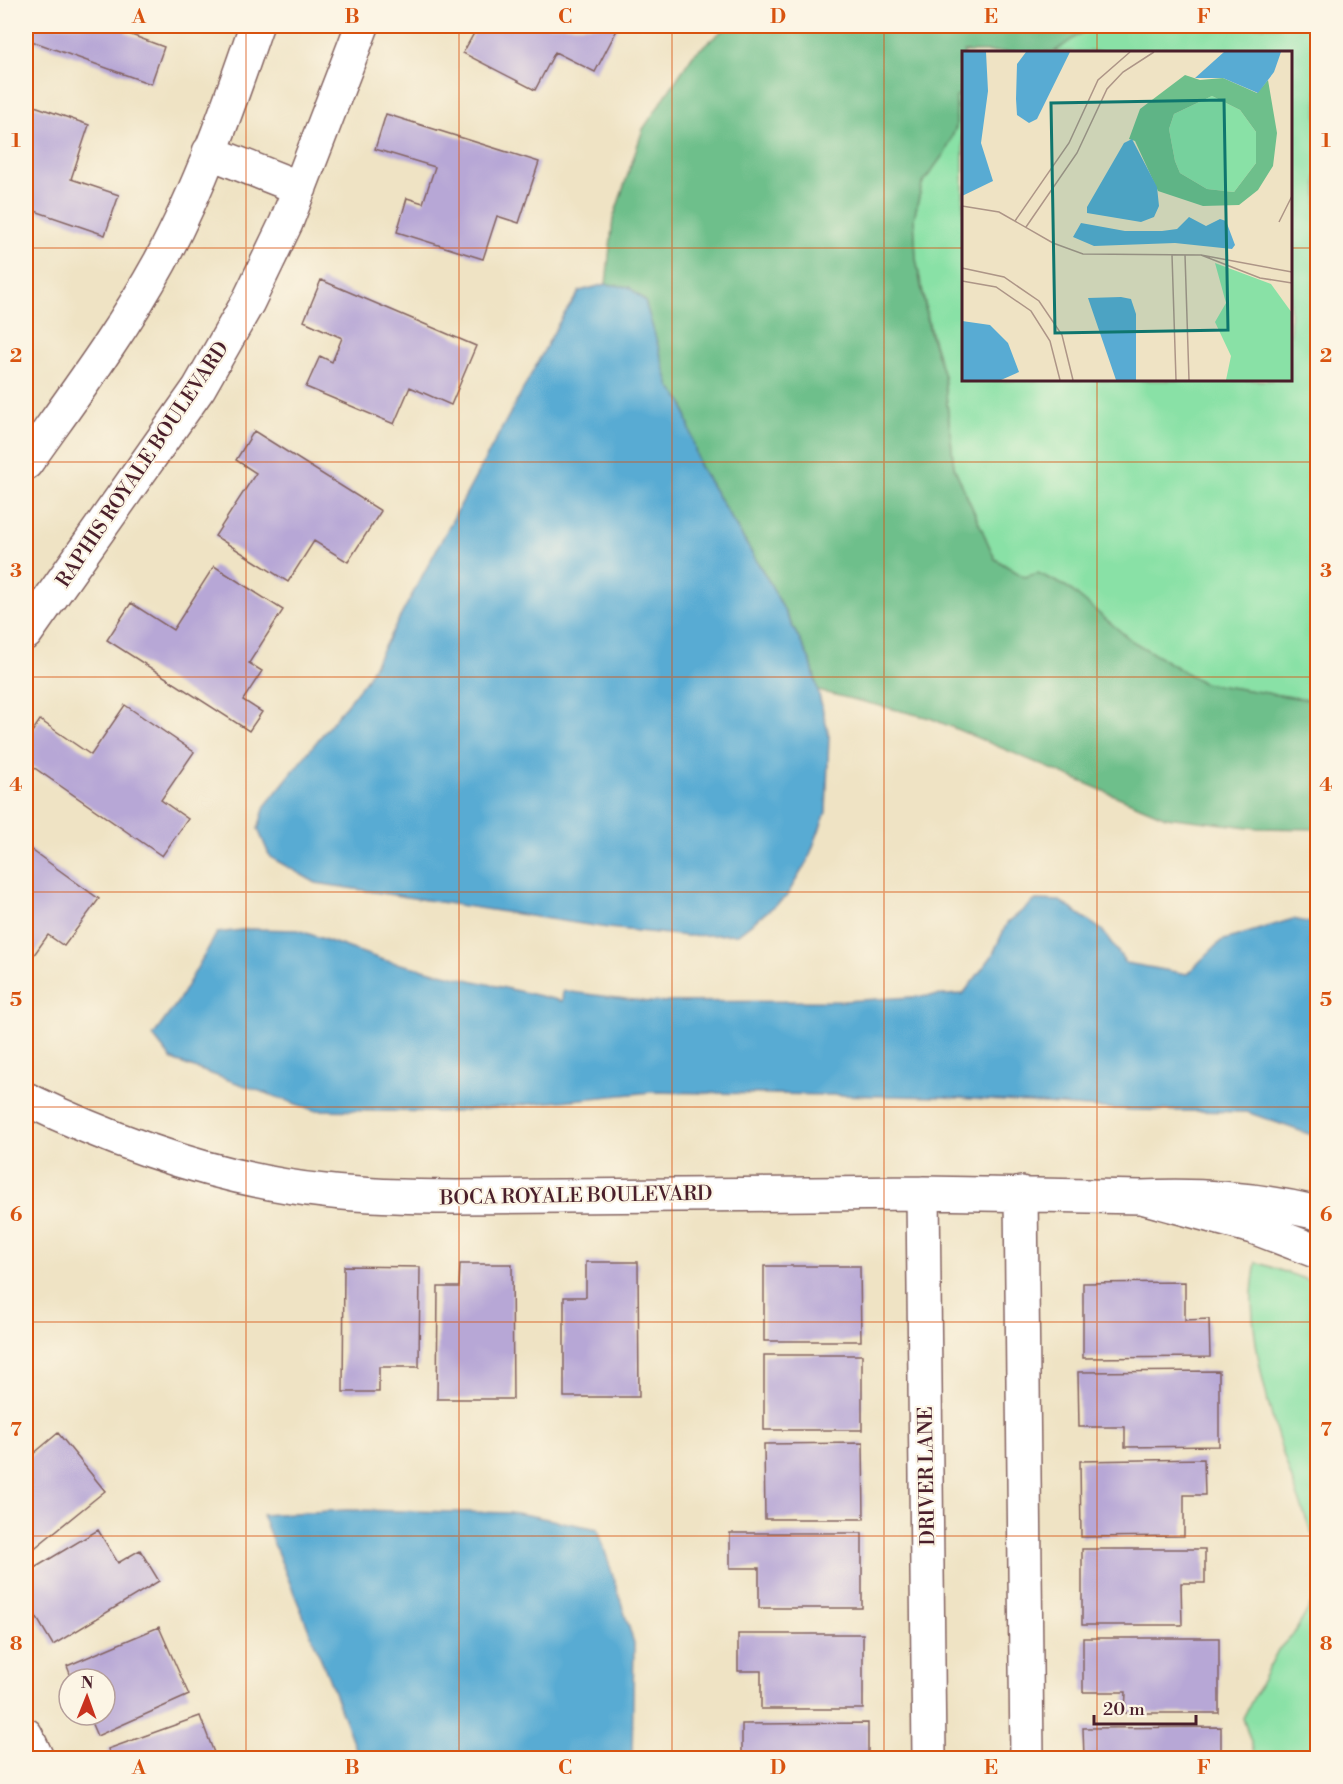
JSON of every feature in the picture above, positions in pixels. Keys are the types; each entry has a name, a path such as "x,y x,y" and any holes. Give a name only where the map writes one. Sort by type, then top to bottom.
{"street":[{"path":"26,463 95,366 154,271 186,208 256,26"},
{"name":"RAPHIS ROYALE BOULEVARD","path":"26,633 199,388 248,303 300,188 362,26"},
{"path":"209,152 300,188"},
{"name":"BOCA ROYALE BOULEVARD","path":"26,1099 121,1141 176,1159 265,1181 323,1191 445,1197 923,1193 1142,1197 1184,1195 1243,1200 1317,1213"},
{"name":"DRIVER LANE","path":"923,1193 929,1758"},
{"path":"1021,1193 1027,1758"},
{"name":"BOCA ROYALE BOULEVARD","path":"1142,1197 1253,1227 1317,1252"},
{"path":"26,1735 37,1758"}],"green space":[{"path":"728,26 1091,26 1055,51 962,51 962,93 956,97 956,127 946,151 922,184 914,218 916,259 930,333 944,376 954,467 995,559 1024,577 1038,573 1067,587 1132,641 1203,683 1317,701 1317,829 1257,828 1166,817 930,718 818,691 811,662 770,583 699,465 683,403 670,388 658,352 629,287 606,284 613,219 643,129 693,55"},
{"path":"1091,26 1317,26 1317,701 1203,683 1132,641 1067,587 1024,577 995,559 954,467 944,376 931,333 916,259 914,218 922,184 946,151 956,127 956,97 962,93 962,381 1292,381 1292,51 1055,51"},
{"path":"1256,1262 1317,1283 1317,1546 1284,1458 1266,1396 1255,1333 1252,1298"},
{"path":"1317,1594 1317,1758 1256,1758 1243,1718 1278,1650 1295,1632"}],"water":[{"path":"606,284 629,287 645,301 670,387 683,403 699,465 770,583 811,662 829,736 826,812 808,860 786,897 738,934 687,936 608,928 316,883 270,857 258,829 265,806 366,680 561,319 580,291"},
{"path":"1036,900 1060,901 1102,930 1126,963 1187,974 1221,941 1293,919 1317,924 1317,1137 1247,1112 1132,1110 942,1097 652,1092 452,1112 313,1110 172,1060 153,1036 177,1003 217,933 250,929 298,930 383,960 562,1001 563,991 649,1002 844,1001 963,994 992,956 1007,923"},
{"path":"346,1510 517,1513 598,1529 634,1643 632,1758 359,1758 262,1515"}],"building":[{"path":"26,26 128,26 126,33 164,47 151,84 26,39"},
{"path":"478,26 619,26 595,72 555,52 535,90 463,53"},
{"path":"26,103 89,125 71,179 119,195 105,235 26,208"},
{"path":"386,114 539,162 519,223 497,216 483,259 397,232 407,198 423,203 435,167 375,149"},
{"path":"321,280 476,346 451,405 410,387 394,424 306,387 320,356 332,362 342,338 304,321"},
{"path":"254,431 381,511 348,562 314,541 288,582 215,536 256,473 236,460"},
{"path":"214,566 283,610 249,663 262,671 243,700 262,712 249,731 107,640 131,603 173,630"},
{"path":"125,705 194,752 161,800 188,819 162,856 26,762 26,741 40,720 91,755"},
{"path":"26,846 99,899 64,946 48,935 26,966"},
{"path":"586,1262 638,1262 639,1397 564,1397 564,1297 586,1297"},
{"path":"460,1264 512,1264 513,1399 437,1399 438,1287 459,1287"},
{"path":"344,1266 420,1267 419,1367 379,1367 379,1392 343,1392"},
{"path":"764,1266 860,1266 861,1341 764,1341"},
{"path":"1185,1282 1185,1320 1209,1319 1210,1357 1083,1358 1083,1283"},
{"path":"764,1355 862,1355 862,1430 764,1430"},
{"path":"1219,1371 1219,1446 1125,1447 1125,1427 1079,1427 1078,1372"},
{"path":"58,1433 105,1491 26,1555 26,1460"},
{"path":"863,1443 864,1519 765,1519 764,1444"},
{"path":"1204,1459 1205,1495 1184,1495 1184,1536 1081,1537 1080,1461"},
{"path":"98,1530 118,1563 140,1550 159,1581 53,1645 26,1600 26,1573"},
{"path":"730,1533 862,1533 862,1608 759,1608 759,1568 730,1568"},
{"path":"1082,1549 1205,1549 1205,1583 1181,1583 1182,1625 1082,1625"},
{"path":"159,1627 189,1695 97,1736 93,1727 117,1727 117,1667 67,1666"},
{"path":"738,1634 863,1634 863,1709 761,1709 761,1671 738,1671"},
{"path":"1083,1638 1219,1638 1219,1713 1125,1713 1126,1692 1083,1692"},
{"path":"200,1716 216,1758 111,1758 108,1749"},
{"path":"868,1723 868,1758 742,1758 742,1724"},
{"path":"1221,1727 1221,1758 1084,1758 1083,1728"}]}
